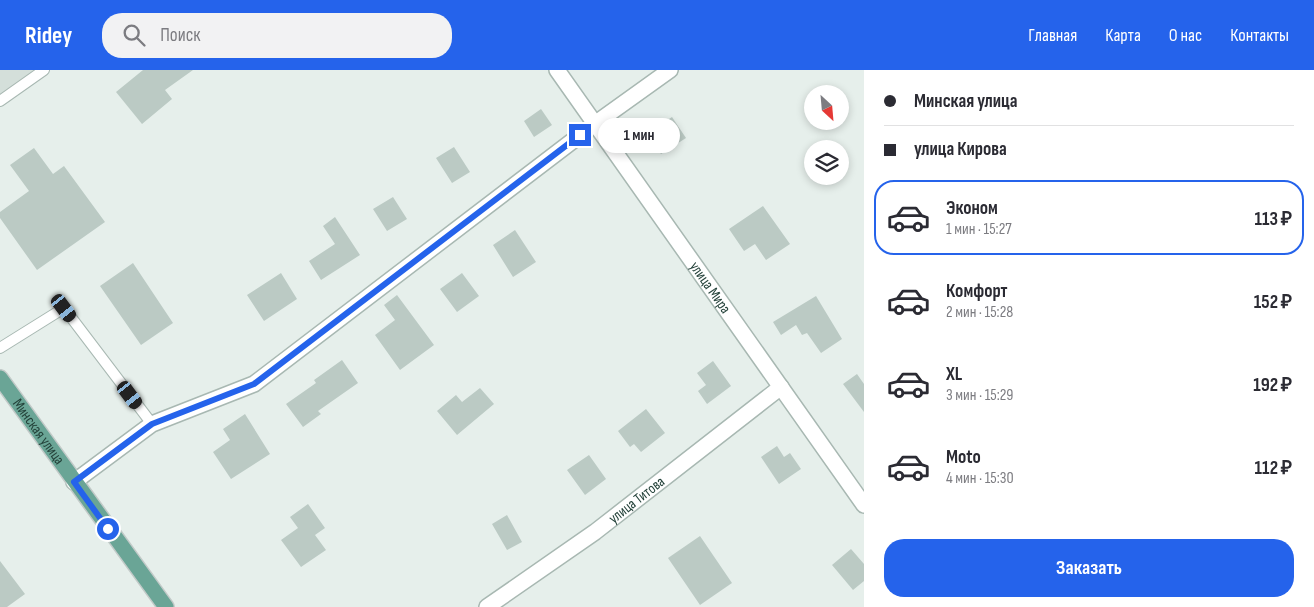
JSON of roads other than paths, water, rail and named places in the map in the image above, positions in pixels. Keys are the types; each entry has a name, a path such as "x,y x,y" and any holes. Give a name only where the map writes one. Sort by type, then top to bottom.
{"main road":[{"name":"Минская улица","path":"0,378 166,607"}],"street":[{"name":"улица Мира","path":"557,70 864,505"},
{"path":"74,482 152,424 254,384 596,123 670,70"},
{"name":"улица Титова","path":"487,607 595,532 781,387"}],"lane":[{"path":"0,101 44,70"},
{"path":"0,348 64,308 152,424"}]}
